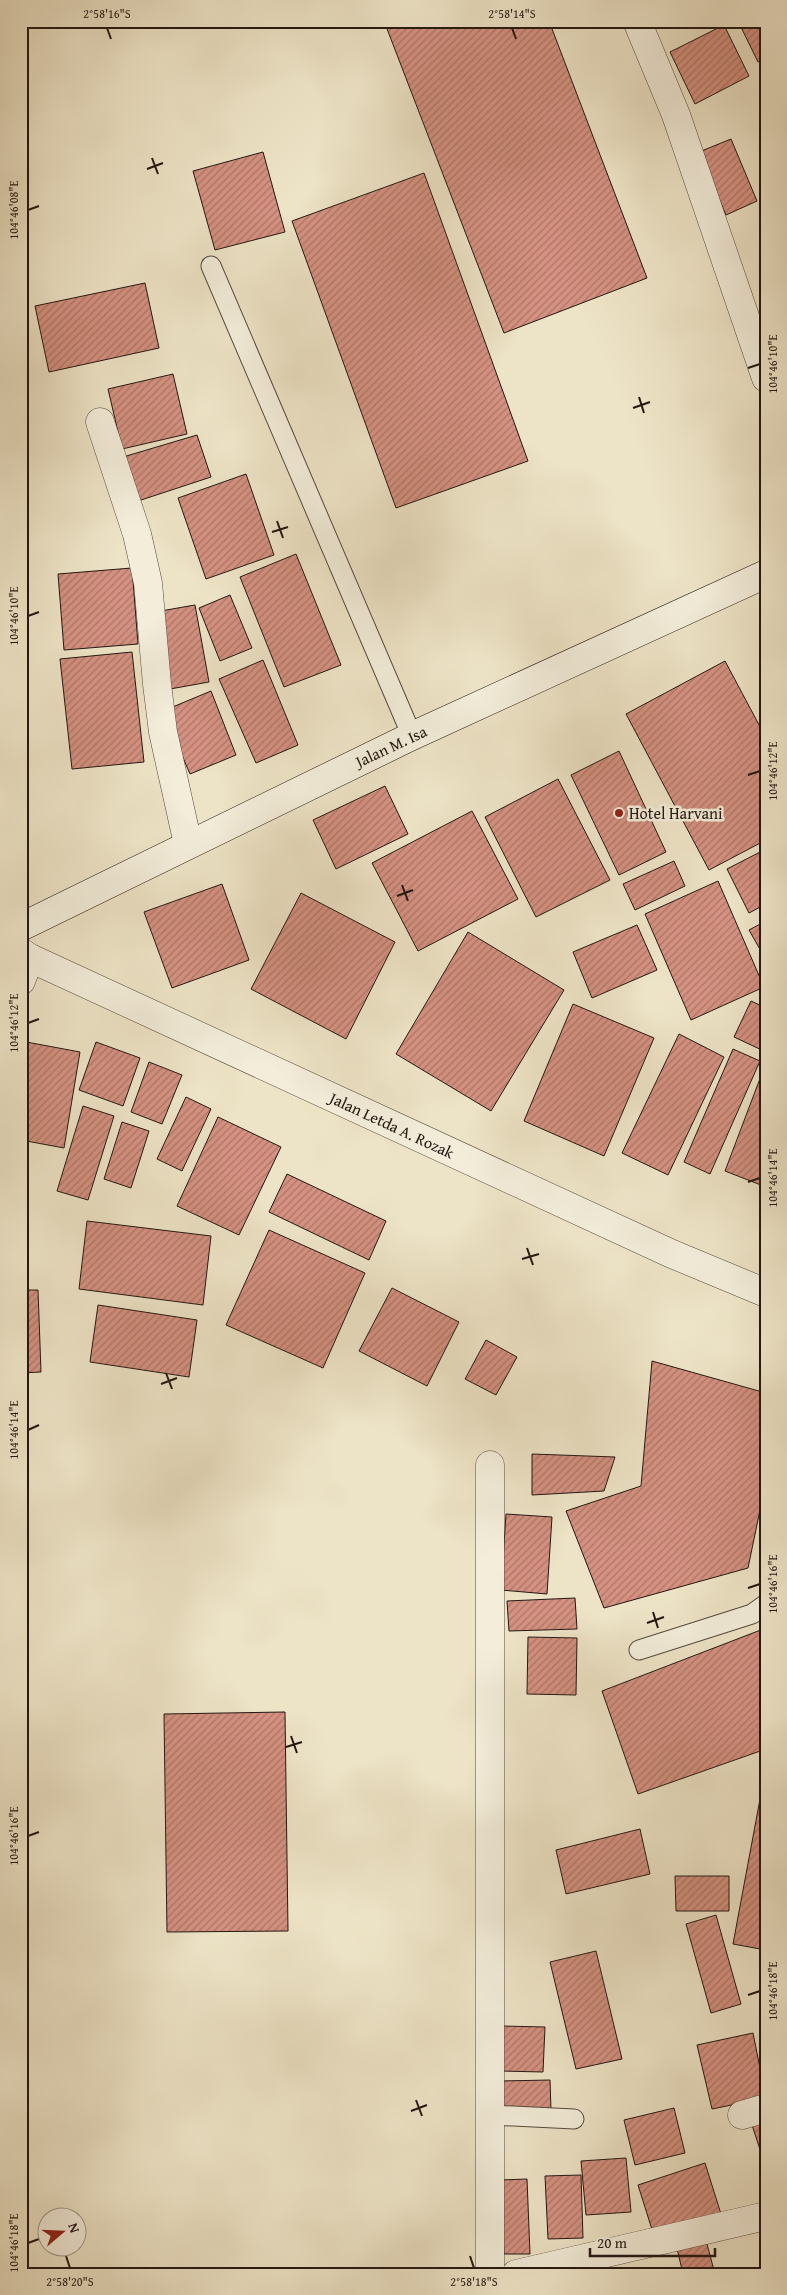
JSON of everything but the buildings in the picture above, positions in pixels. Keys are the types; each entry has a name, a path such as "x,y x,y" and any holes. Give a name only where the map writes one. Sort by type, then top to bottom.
{"street":[{"path":"637,21 676,115 766,378"},
{"path":"100,422 137,534 148,582 163,732 188,844"},
{"name":"Jalan M. Isa","path":"21,927 412,736 766,574"},
{"name":"Jalan Letda A. Rozak","path":"24,963 672,1254 766,1293"},
{"path":"490,1465 490,2274"},
{"path":"516,2274 766,2216"}],"lane":[{"path":"211,266 412,736"},
{"path":"639,1650 752,1614 766,1604"},
{"path":"491,2115 574,2119"}],"place":[{"name":"Hotel Harvani","path":"619,813"}]}
